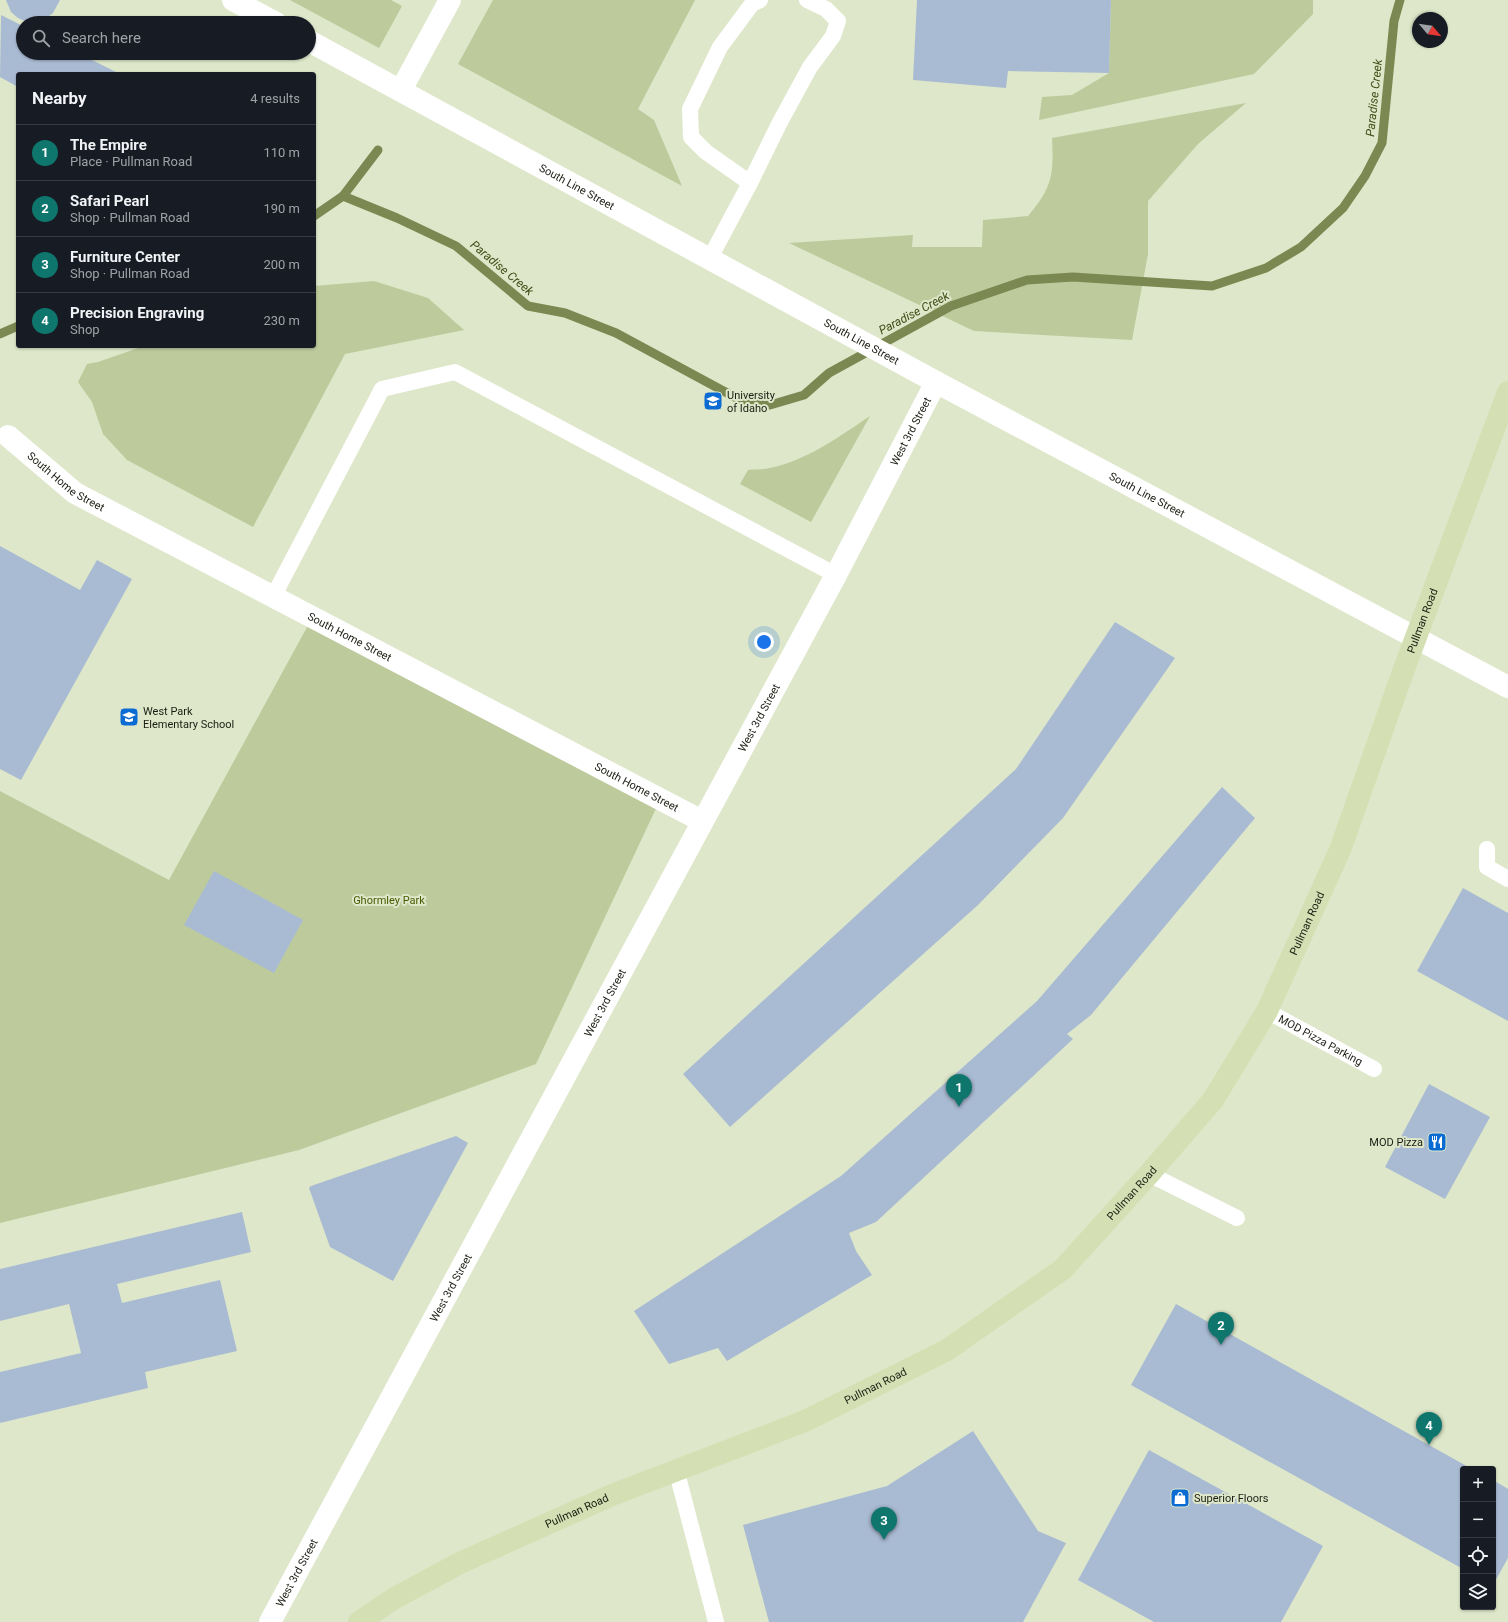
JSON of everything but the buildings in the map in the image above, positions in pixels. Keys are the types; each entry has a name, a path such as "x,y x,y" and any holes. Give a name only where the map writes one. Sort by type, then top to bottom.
{"main road":[{"name":"Pullman Road","path":"359,1622 393,1599 460,1563 612,1495 676,1469 805,1421 947,1350 1063,1269 1149,1174 1213,1100 1267,1011 1340,850 1416,638 1508,392"}],"street":[{"path":"233,0 263,16"},
{"path":"401,90 450,0"},
{"name":"South Line Street","path":"316,45 936,382 1508,687"},
{"name":"West 3rd Street","path":"270,1622 836,575 936,382"},
{"name":"South Home Street","path":"8,436 75,493 702,822"}],"lane":[{"path":"750,183 706,152 691,137 690,109 720,47 752,4 760,0"},
{"path":"710,258 810,67 833,36 838,21 826,9 807,0"},
{"path":"273,596 382,389 455,372 836,575"},
{"path":"1487,849 1487,867 1508,879"},
{"name":"MOD Pizza Parking","path":"1267,1011 1374,1069"},
{"path":"1149,1174 1237,1218"},
{"path":"676,1469 716,1622"}],"green space":[{"path":"290,0 391,0 402,6 379,48"},
{"path":"493,0 695,0 638,109 654,120 682,186 458,64"},
{"path":"1111,0 1313,0 1313,14 1254,74 1039,120 1042,97 1072,95 1109,73"},
{"path":"1246,103 1198,144 1148,201 1148,254 1132,340 974,331 789,243 913,235 912,247 982,247 983,220 1028,216 1042,197 1047,189 1052,172 1052,138"},
{"path":"374,281 428,298 464,330 345,354 253,527 127,460 103,434 92,402 78,382 87,364 98,362 138,348 316,348 316,286"},
{"path":"870,416 811,522 740,484 748,470 767,469 797,460 847,432"},
{"name":"Ghormley Park","path":"312,618 660,800 536,1064 299,1150 0,1223 0,791 169,880"}],"waterway":[{"name":"Paradise Creek","path":"343,196 397,218 456,246 528,306 565,313 616,333 742,401 770,405 804,395 829,373 951,306 1027,280 1073,277 1212,286 1266,268 1301,247 1343,208 1365,176 1382,143 1394,21 1400,0"},
{"name":"Paradise Creek","path":"316,215 343,196 378,150"},
{"name":"Paradise Creek","path":"0,334 16,327"}],"place":[{"name":"University of Idaho","path":"713,401"},
{"name":"West Park Elementary School","path":"129,717"},
{"name":"The Empire","path":"959,1107"},
{"name":"MOD Pizza","path":"1437,1142"},
{"name":"Safari Pearl","path":"1221,1345"},
{"name":"Precision Engraving","path":"1429,1445"},
{"name":"Superior Floors","path":"1180,1498"},
{"name":"Furniture Center","path":"884,1540"}]}
